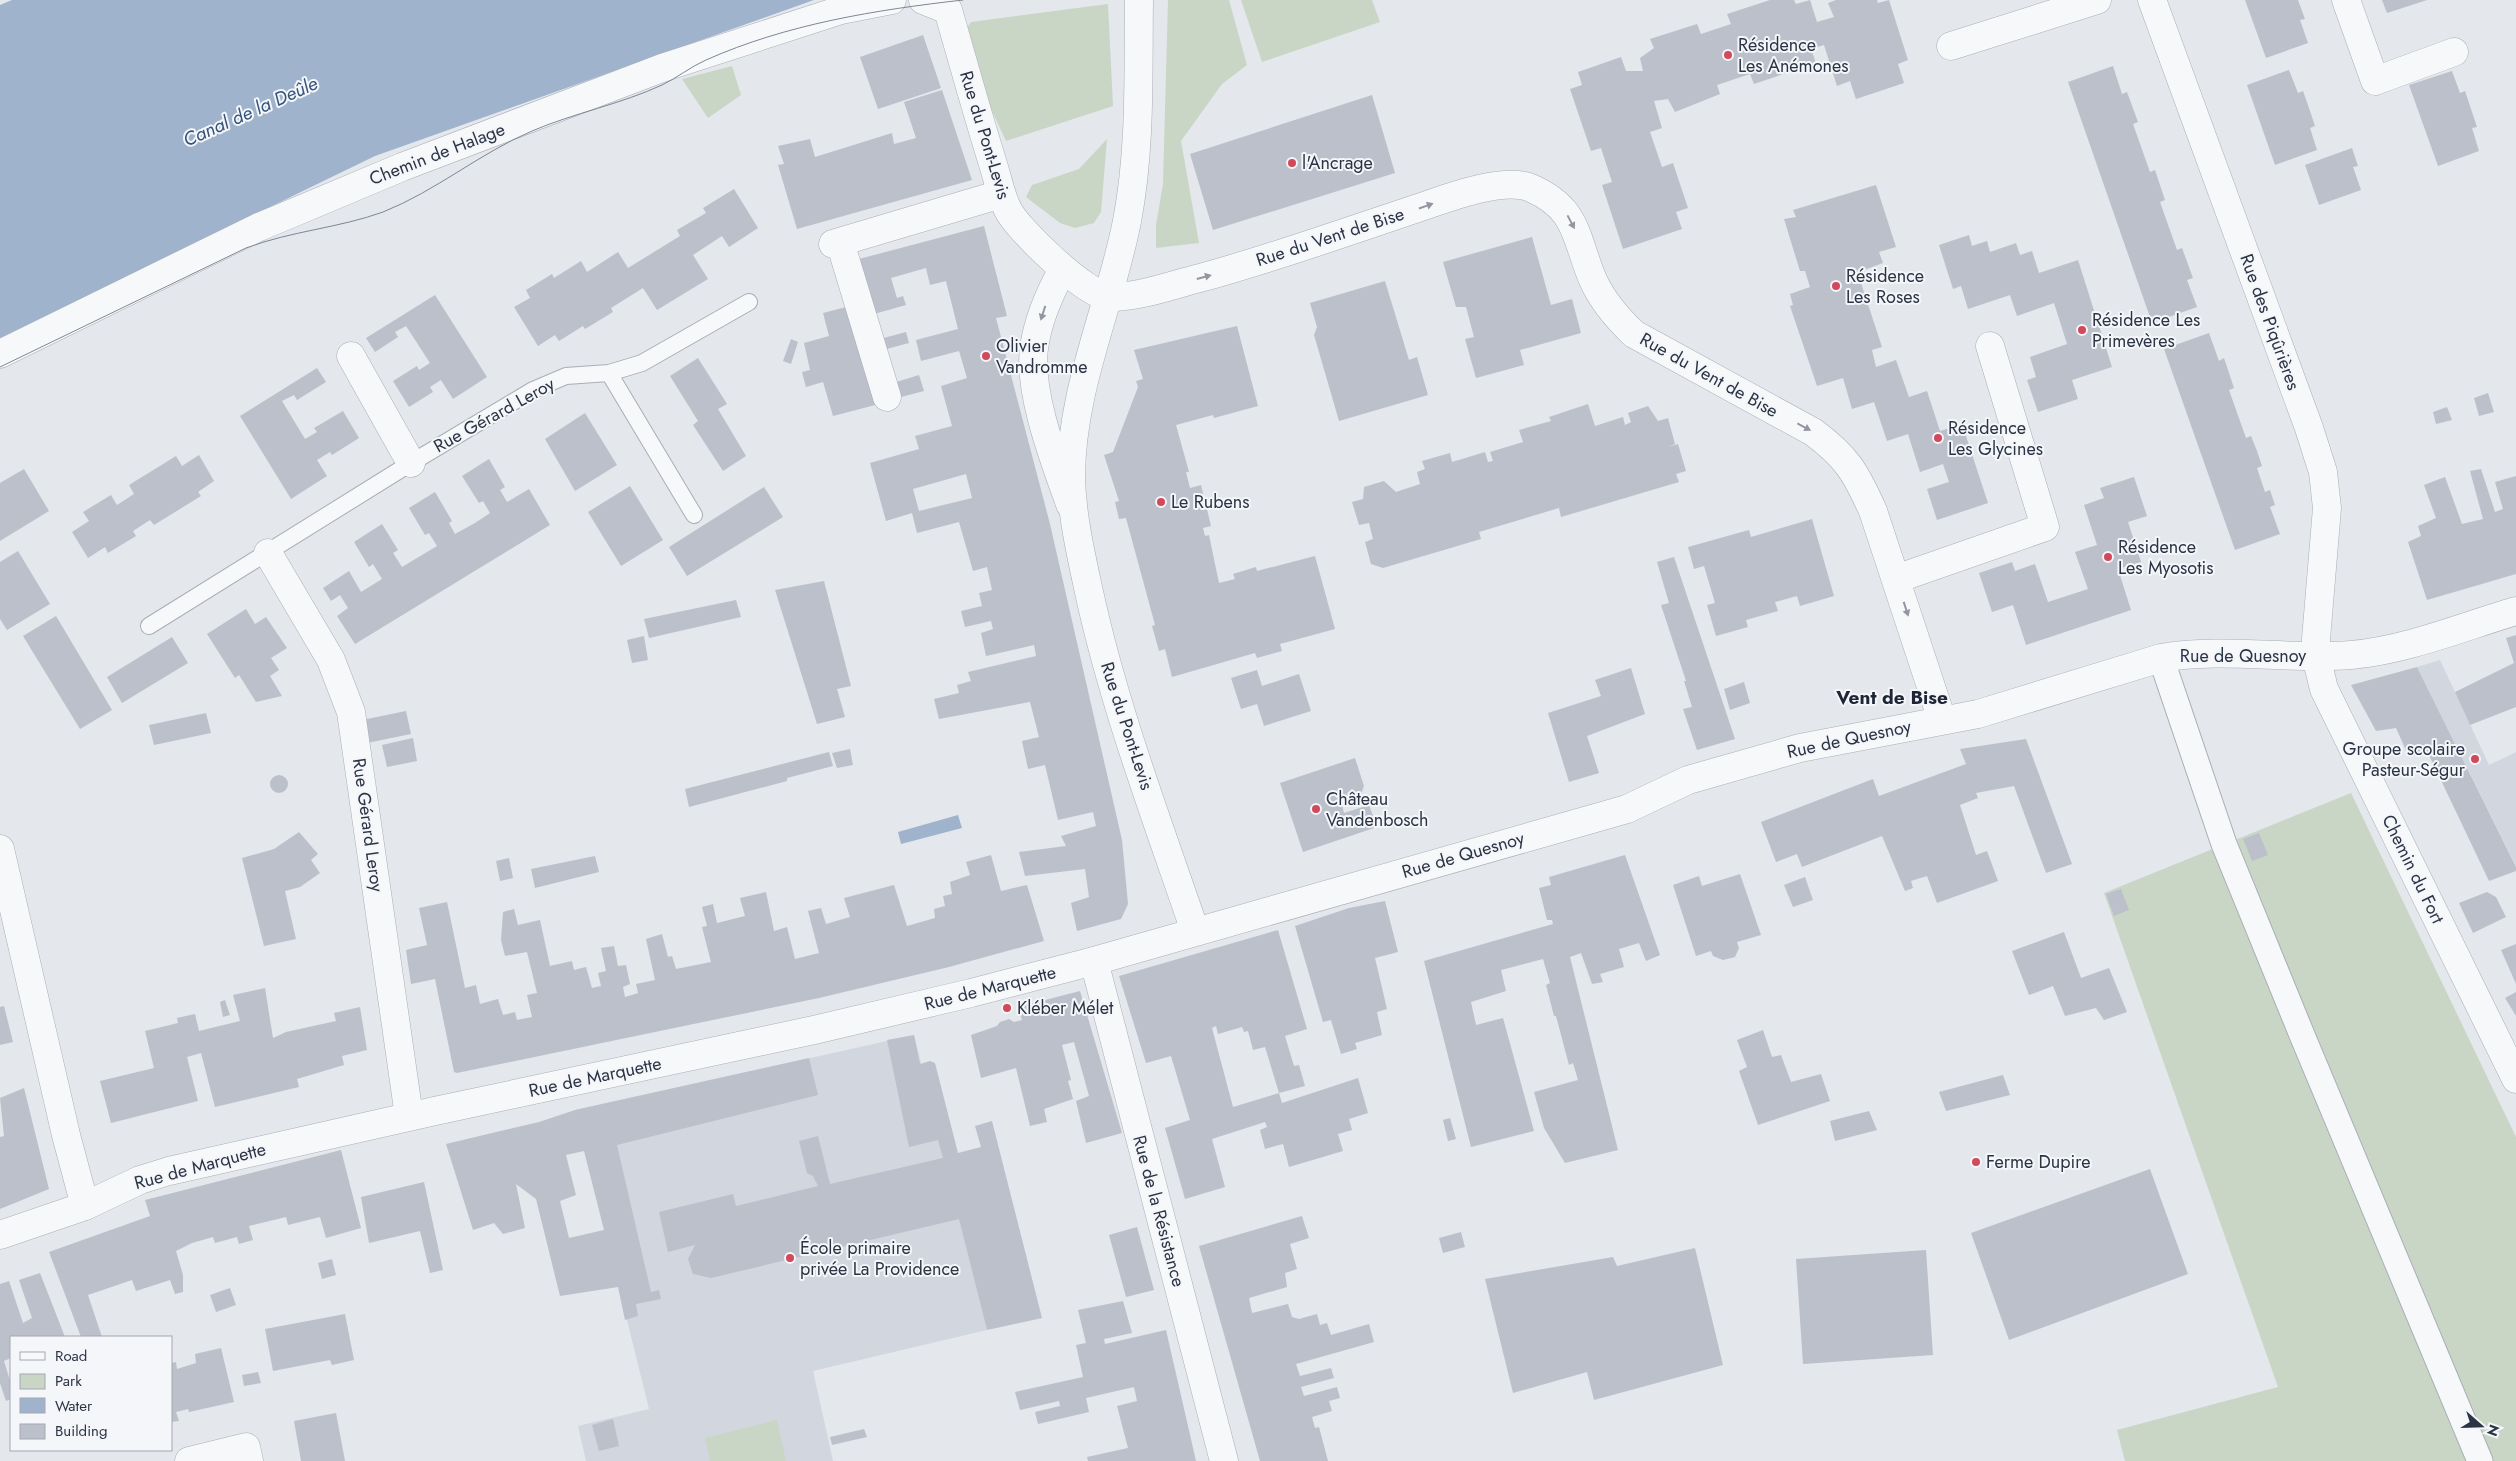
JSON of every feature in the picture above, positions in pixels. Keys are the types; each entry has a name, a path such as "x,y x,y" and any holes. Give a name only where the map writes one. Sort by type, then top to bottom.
{"street":[{"name":"Chemin de Halage","path":"0,354 259,227 402,167 662,68 841,10 892,0"},
{"name":"Rue du Pont-Levis","path":"923,0 948,10 1001,194 1008,212 1018,225 1063,269 1098,293 1108,297"},
{"name":"Rue du Pont-Levis","path":"1139,0 1137,117 1133,182 1127,222 1078,401 1071,479 1074,515 1084,569 1106,666 1195,931"},
{"path":"1951,46 2097,0"},
{"name":"Rue des Piqûrières","path":"2152,0 2309,428 2323,472 2327,508 2316,623 2316,656"},
{"path":"2346,0 2375,81 2454,52"},
{"name":"Rue du Vent de Bise","path":"1108,297 1157,289 1238,267 1467,192 1522,185 1552,199 1567,214 1575,228 1597,288 1618,319 1634,334 1813,432 1834,448 1848,462 1860,481 1873,511 1942,720"},
{"path":"887,397 837,243 1001,194"},
{"name":"Rue du Pont-Levis","path":"1063,269 1049,294 1034,350 1040,407 1052,455 1074,515"},
{"path":"1896,579 2045,527 1990,346"},
{"path":"351,356 411,463"},
{"name":"Rue Gérard Leroy","path":"268,552 331,660 352,712 409,1116"},
{"name":"Rue de Quesnoy","path":"1195,931 1627,809 1688,780 1800,748 2000,708 2161,658 2191,654 2316,656 2352,654 2387,648 2516,611"},
{"name":"Chemin du Fort","path":"2316,656 2324,689 2516,1080"},
{"path":"2161,658 2224,844 2480,1461"},
{"path":"0,849 66,1135 85,1206"},
{"name":"Rue de Marquette","path":"0,1235 85,1206 140,1180 160,1173 409,1116 814,1030 1094,961 1195,931"},
{"name":"Rue de la Résistance","path":"1094,961 1224,1461"},
{"path":"189,1461 246,1447 249,1461"}],"lane":[{"name":"Rue Gérard Leroy","path":"149,626 411,463 548,382 583,374 609,373 642,364 749,302"},
{"path":"609,373 694,515"}],"shaded area":[{"name":"Groupe scolaire Pasteur-Ségur","path":"2440,660 2489,765 2516,752 2516,866 2417,667"},
{"name":"École primaire privée La Providence","path":"914,1035 987,1330 813,1371 833,1461 586,1461 578,1426 649,1409 575,1110"}],"green space":[{"path":"1168,0 1229,0 1247,65 1222,84 1181,141 1199,243 1156,248 1156,225 1163,184"},
{"path":"1241,0 1372,0 1380,22 1262,62"},
{"path":"1108,4 1113,106 1006,141 959,39 971,22"},
{"path":"732,66 741,95 708,118 682,79"},
{"path":"1107,139 1101,212 1094,223 1075,228 1060,223 1026,197 1032,185 1079,169"},
{"path":"2351,793 2516,1137 2516,1461 2125,1461 2117,1430 2278,1387 2104,893"},
{"path":"777,1420 786,1461 710,1461 705,1438"}],"water":[{"name":"Canal de la Deûle","path":"12,0 814,0 375,156 0,338 0,5"},
{"path":"958,815 962,828 901,844 898,832"}],"building":[{"name":"Résidence Les Anémones","path":"1770,0 1794,0 1796,4 1810,0 1817,22 1834,17 1828,3 1836,0 1877,0 1878,3 1889,0 1908,60 1898,64 1904,83 1856,99 1850,81 1837,86 1824,45 1811,49 1816,63 1754,84 1750,74 1717,85 1720,94 1675,112 1668,99 1654,101 1662,128 1650,132 1662,167 1673,163 1688,208 1676,212 1682,229 1623,249 1602,185 1612,182 1601,148 1591,151 1570,89 1582,85 1578,72 1621,57 1626,71 1643,71 1640,58 1654,48 1650,39 1697,24 1701,34 1731,24 1727,14"},
{"path":"2245,0 2298,0 2305,19 2300,20 2308,43 2266,58"},
{"path":"2382,0 2427,0 2387,13"},
{"path":"923,35 941,88 878,109 860,57"},
{"path":"2113,66 2122,94 2127,92 2138,122 2133,124 2150,172 2155,170 2165,200 2160,202 2177,250 2182,248 2193,278 2187,280 2197,307 2152,323 2068,82"},
{"path":"2289,70 2298,93 2303,91 2309,108 2315,126 2310,128 2317,150 2275,165 2247,85"},
{"path":"2452,71 2460,93 2465,91 2477,127 2472,128 2479,151 2438,166 2409,85"},
{"path":"942,90 972,180 797,229 778,165 784,164 778,146 810,139 815,157 892,133 894,144 916,138 904,102"},
{"name":"l'Ancrage","path":"1372,95 1395,173 1213,230 1190,154"},
{"path":"2352,148 2358,166 2353,167 2361,190 2319,205 2305,165"},
{"name":"Résidence Les Roses","path":"1876,185 1896,247 1879,252 1883,263 1853,274 1857,284 1861,283 1882,347 1872,350 1876,367 1896,360 1909,397 1927,391 1940,431 1962,424 1988,503 1937,520 1927,489 1949,482 1943,464 1920,472 1908,434 1887,441 1874,402 1852,409 1843,378 1817,386 1790,306 1793,305 1790,294 1810,287 1805,271 1800,271 1784,219 1796,217 1793,210"},
{"path":"734,189 758,228 729,247 722,236 693,255 708,279 657,310 643,288 611,308 613,312 585,329 583,326 559,341 555,335 538,346 514,307 530,298 526,290 552,274 554,278 581,261 587,272 618,252 628,268 680,236 677,230 706,213 703,208"},
{"path":"984,226 1007,316 996,318 1050,524 1122,840 1128,904 1121,919 1077,931 1071,903 1089,897 1085,869 1025,876 1019,852 1066,846 1061,836 1096,826 1093,812 1058,820 1045,765 1028,769 1022,741 1039,737 1030,702 939,719 934,699 959,693 957,685 971,681 968,672 1036,656 1034,645 986,656 981,633 993,629 991,621 965,627 961,611 982,606 979,593 992,590 987,567 973,571 959,522 917,533 912,513 886,521 870,463 919,449 915,436 952,426 941,386 967,378 959,351 921,361 916,340 958,329 946,281 930,285 926,268 891,278 897,298 903,296 906,305 874,314 859,259","holes":["966,474 972,498 919,511 913,489"]},
{"name":"Résidence Les Primevères","path":"1969,235 1972,246 1987,241 1990,252 2016,243 2020,255 2032,251 2039,273 2078,260 2112,367 2072,380 2078,399 2038,412 2027,380 2036,377 2030,357 2067,344 2054,303 2017,316 2010,295 1968,309 1961,286 1953,289 1939,245"},
{"path":"1532,237 1551,305 1572,299 1581,333 1520,350 1524,365 1476,378 1465,339 1474,337 1466,307 1456,307 1443,262"},
{"path":"1385,281 1409,360 1417,357 1428,395 1339,421 1314,335 1317,327 1310,303"},
{"path":"435,295 487,377 453,399 441,380 430,387 433,392 409,407 393,381 417,366 419,370 430,363 406,326 395,332 398,337 375,352 366,338"},
{"path":"850,306 879,404 833,416 823,382 806,387 802,372 810,370 804,343 829,336 823,313"},
{"name":"Le Rubens","path":"1237,326 1258,406 1214,418 1213,415 1176,425 1189,472 1186,472 1190,488 1201,485 1211,526 1203,528 1205,536 1209,535 1219,583 1235,579 1233,574 1256,567 1257,571 1315,556 1335,629 1280,644 1282,651 1257,658 1255,653 1172,677 1165,649 1159,651 1152,626 1155,625 1126,518 1119,519 1115,502 1119,501 1104,455 1113,452 1138,387 1136,381 1143,379 1134,350"},
{"path":"906,332 909,343 883,350 880,339"},
{"path":"2209,333 2219,361 2224,358 2234,388 2229,390 2246,438 2251,436 2257,451 2262,466 2257,468 2265,492 2270,490 2275,505 2270,507 2280,534 2235,550 2164,349"},
{"path":"791,339 798,342 791,364 783,361"},
{"path":"698,358 727,404 718,409 746,456 723,471 693,425 698,421 670,376"},
{"path":"317,368 326,382 297,400 294,395 282,401 305,439 317,432 314,428 343,411 359,438 332,455 330,452 317,460 327,476 291,499 240,416"},
{"path":"919,375 924,391 897,398 893,383"},
{"path":"2488,393 2494,412 2479,416 2474,398"},
{"path":"1588,404 1595,426 1623,417 1625,425 1631,422 1628,413 1648,406 1658,421 1668,418 1675,444 1668,447 1678,444 1686,471 1676,474 1679,482 1561,517 1559,508 1479,532 1481,539 1383,568 1371,564 1365,542 1373,539 1369,523 1359,525 1352,502 1363,499 1364,487 1384,481 1396,492 1420,484 1417,472 1425,469 1422,461 1450,453 1452,462 1485,452 1488,462 1493,461 1490,452 1523,442 1519,430 1551,421 1549,417"},
{"path":"2447,407 2452,420 2436,424 2433,412"},
{"path":"585,413 617,465 575,491 545,439"},
{"path":"199,455 214,481 198,492 201,496 154,525 150,520 133,531 136,536 108,553 105,547 88,558 72,532 89,521 83,512 111,495 117,505 134,494 129,485 176,456 182,466"},
{"path":"489,459 505,487 500,490 507,502 529,489 550,525 355,644 337,616 348,608 340,595 331,601 323,588 349,571 361,592 382,579 373,564 369,567 354,542 382,524 398,550 393,553 402,567 437,546 429,533 425,535 409,508 435,492 452,521 449,523 455,534 475,523 490,513 483,501 479,503 462,476"},
{"path":"24,469 49,511 0,541 0,483"},
{"path":"2481,469 2495,512 2503,509 2495,482 2516,476 2516,574 2427,600 2408,542 2421,536 2418,526 2436,518 2424,485 2445,477 2462,524 2483,519 2470,471"},
{"name":"Résidence Les Myosotis","path":"2134,477 2147,516 2128,522 2141,562 2118,569 2131,610 2026,645 2013,605 1992,612 1979,573 2012,562 2015,571 2035,564 2048,602 2088,589 2075,552 2097,545 2084,505 2104,498 2100,488"},
{"path":"630,486 663,540 621,566 588,512"},
{"path":"764,487 783,517 687,576 669,547"},
{"path":"1812,519 1834,596 1800,606 1797,596 1775,602 1778,611 1746,620 1748,627 1716,636 1707,605 1715,603 1704,566 1694,569 1688,547 1749,530 1751,537"},
{"path":"18,551 50,604 7,630 0,619 0,562"},
{"path":"1674,557 1735,739 1697,750 1683,709 1692,707 1684,681 1686,681 1661,605 1669,603 1657,562"},
{"path":"824,581 851,686 837,689 845,717 817,724 775,590"},
{"path":"736,600 741,617 649,638 644,619"},
{"path":"246,609 255,624 266,617 287,648 271,658 279,670 270,676 282,696 256,702 239,675 235,678 207,634"},
{"path":"56,616 112,710 80,729 23,636"},
{"path":"2516,635 2516,707 2470,725 2455,692 2514,663 2506,638"},
{"path":"644,636 648,660 632,663 627,640"},
{"path":"172,637 188,663 122,703 107,677"},
{"path":"2417,667 2516,867 2516,871 2489,881 2428,753 2409,757 2396,728 2376,731 2351,685"},
{"path":"1631,668 1645,714 1587,736 1599,773 1569,782 1548,713 1601,696 1595,680"},
{"path":"1257,670 1262,686 1299,674 1311,711 1264,726 1257,704 1241,709 1231,678"},
{"path":"1744,682 1750,703 1730,710 1724,689"},
{"path":"406,711 411,734 367,743 362,720"},
{"path":"206,713 211,733 154,745 149,725"},
{"path":"413,738 417,761 387,767 382,745"},
{"path":"2026,739 2072,864 2046,873 2014,786 1976,793 1978,798 1960,805 1976,855 1987,851 1998,881 1937,903 1927,876 1911,881 1913,888 1905,891 1882,836 1802,867 1797,854 1776,862 1761,822 1873,779 1879,796 1966,764 1960,749"},
{"path":"850,749 853,765 837,768 832,753"},
{"path":"829,752 833,766 787,778 787,781 689,807 685,789"},
{"name":"Château Vandenbosch","path":"1355,758 1364,786 1359,799 1342,805 1344,813 1369,805 1377,827 1303,852 1280,783"},
{"path":"279,775 285,778 288,784 285,790 279,793 273,790 270,784 273,778"},
{"path":"299,832 318,854 311,860 320,873 300,887 285,891 296,939 264,946 242,858 274,849"},
{"path":"2259,833 2268,855 2252,861 2243,839"},
{"path":"991,855 1001,891 1027,885 1044,941 949,967 819,998 457,1073 454,1072 435,979 411,984 406,950 427,945 419,908 447,902 465,988 476,985 480,1004 498,999 503,1015 515,1012 517,1020 532,1017 527,995 537,993 527,952 505,956 501,940 503,912 514,909 518,925 540,920 550,966 572,961 574,970 586,967 592,988 601,986 598,973 606,971 601,948 614,946 618,966 626,965 630,984 623,987 625,997 638,993 636,984 655,980 646,939 662,934 668,957 672,956 676,969 711,962 702,927 707,926 702,907 713,904 717,923 745,916 740,898 766,892 774,931 787,927 795,959 819,953 808,911 821,908 826,924 850,917 844,898 894,885 907,926 935,918 934,909 945,906 943,896 952,894 950,882 970,875 966,862"},
{"path":"1625,855 1660,955 1646,961 1639,943 1619,949 1624,967 1600,974 1603,982 1592,984 1581,953 1570,957 1618,1150 1565,1163 1544,1128 1534,1092 1578,1080 1573,1063 1569,1065 1556,1016 1554,1016 1546,985 1550,983 1543,959 1501,970 1506,991 1471,1002 1476,1025 1503,1018 1534,1131 1471,1147 1424,961 1553,924 1552,920 1547,920 1539,888 1551,885 1549,877"},
{"path":"595,856 599,872 535,888 531,869"},
{"path":"509,858 513,878 500,881 496,861"},
{"path":"1740,874 1761,935 1737,942 1739,948 1735,957 1723,960 1713,956 1711,951 1696,956 1673,885 1699,876 1702,886"},
{"path":"1805,877 1813,900 1793,907 1784,885"},
{"path":"2121,889 2129,910 2114,916 2106,894"},
{"path":"2487,892 2496,897 2506,917 2473,933 2459,903"},
{"path":"1385,901 1398,952 1375,958 1387,1009 1377,1012 1382,1035 1355,1043 1357,1049 1341,1054 1331,1020 1323,1022 1295,926 1349,908"},
{"path":"1278,930 1307,1029 1285,1036 1294,1066 1299,1065 1305,1086 1279,1093 1282,1103 1358,1078 1368,1113 1349,1119 1352,1130 1338,1134 1343,1151 1289,1167 1283,1144 1265,1149 1260,1130 1267,1127 1265,1122 1212,1139 1225,1187 1185,1199 1165,1128 1190,1120 1171,1056 1146,1063 1119,976","holes":["1216,1026 1218,1034 1242,1027 1244,1032 1248,1031 1253,1050 1265,1047 1279,1093 1233,1107 1212,1028"]},
{"path":"2064,932 2081,978 2109,968 2127,1012 2104,1020 2096,1008 2065,1016 2053,986 2029,995 2012,951"},
{"path":"2516,944 2516,984 2501,950"},
{"path":"265,988 273,1038 286,1032 336,1021 334,1013 360,1007 367,1050 342,1056 344,1065 297,1079 299,1087 215,1107 201,1053 187,1057 198,1101 111,1123 100,1081 154,1068 145,1031 178,1023 177,1018 195,1014 199,1031 240,1021 233,995"},
{"path":"1080,991 1122,1133 1086,1143 1076,1101 1089,1096 1074,1042 1062,1045 1071,1080 1068,1081 1073,1099 1044,1109 1047,1122 1030,1126 1016,1068 981,1078 971,1035 997,1026 1000,1022 1009,1019 1014,1022 1022,1020 1018,1007"},
{"path":"2516,992 2516,1016 2505,998"},
{"path":"225,1000 230,1015 223,1017 220,1002"},
{"path":"4,1006 13,1042 0,1045 0,1007"},
{"path":"1763,1030 1772,1057 1781,1055 1791,1082 1821,1074 1830,1101 1758,1125 1739,1071 1747,1067 1737,1040"},
{"path":"914,1035 920,1064 930,1061 935,1063 958,1153 981,1147 975,1126 992,1121 1042,1318 987,1330 959,1219 711,1278 693,1274 688,1259 695,1245 668,1252 659,1212 733,1194 736,1206 818,1186 813,1176 807,1173 799,1141 818,1136 830,1184 943,1158 938,1140 909,1147 887,1040"},
{"path":"809,1058 818,1095 617,1145 651,1292 659,1290 661,1299 636,1304 638,1316 625,1320 618,1287 560,1296 536,1199 516,1184 525,1228 503,1234 494,1223 473,1230 446,1144 539,1122 575,1110","holes":["584,1151 604,1230 569,1238 560,1201 576,1195 566,1155"]},
{"path":"2003,1075 2010,1095 1946,1111 1939,1092"},
{"path":"24,1088 49,1189 0,1209 0,1137 4,1136 0,1098"},
{"path":"1869,1111 1877,1130 1835,1141 1830,1121"},
{"path":"1450,1118 1456,1139 1448,1141 1443,1120"},
{"path":"341,1150 361,1228 326,1238 320,1217 288,1225 286,1217 249,1226 253,1240 239,1244 237,1237 215,1243 213,1237 192,1243 176,1251 183,1275 183,1292 175,1294 170,1280 136,1291 132,1280 88,1295 102,1336 81,1336 49,1252 150,1216 145,1200"},
{"path":"2150,1169 2188,1274 2009,1340 1971,1233"},
{"path":"424,1182 443,1270 430,1273 420,1231 369,1243 361,1197"},
{"path":"1302,1216 1309,1238 1290,1244 1297,1269 1285,1273 1287,1287 1249,1298 1252,1313 1288,1304 1292,1317 1299,1319 1317,1314 1320,1325 1327,1323 1331,1335 1369,1324 1374,1342 1296,1364 1300,1376 1331,1368 1334,1378 1301,1387 1304,1396 1337,1387 1340,1398 1329,1401 1332,1411 1312,1417 1315,1428 1319,1427 1328,1461 1260,1461 1199,1246"},
{"path":"1137,1227 1154,1290 1126,1297 1109,1235"},
{"path":"1461,1232 1465,1247 1443,1253 1439,1238"},
{"path":"1695,1248 1723,1365 1594,1400 1587,1372 1513,1393 1485,1279 1613,1257 1617,1266"},
{"path":"1926,1250 1933,1355 1803,1364 1796,1259"},
{"path":"332,1259 336,1275 322,1279 318,1263"},
{"path":"40,1273 65,1336 10,1336 10,1358 4,1361 10,1381 10,1399 6,1401 0,1383 0,1284 9,1281 23,1323 32,1318 19,1280"},
{"path":"230,1288 236,1305 216,1312 210,1295"},
{"path":"1123,1301 1132,1333 1104,1339 1105,1344 1166,1330 1196,1461 1088,1461 1087,1457 1128,1448 1117,1406 1137,1401 1134,1387 1086,1398 1089,1412 1038,1424 1035,1412 1060,1406 1059,1401 1020,1410 1015,1392 1083,1377 1076,1345 1086,1343 1078,1310"},
{"path":"345,1314 354,1360 332,1365 330,1360 273,1371 265,1329"},
{"path":"221,1348 234,1402 189,1412 188,1409 176,1412 179,1421 172,1422 172,1363 176,1362 177,1369 196,1363 195,1354"},
{"path":"258,1372 261,1383 244,1386 242,1375"},
{"path":"336,1413 345,1461 301,1461 294,1421"},
{"path":"613,1419 619,1446 599,1451 592,1425"},
{"path":"864,1429 867,1437 832,1445 830,1437"}],"tram line":[{"path":"0,367 246,248 280,237 349,222 383,212 421,194 494,150 532,131 646,92 668,82 700,63 737,47 832,20 963,0"}],"place":[{"name":"Résidence Les Anémones","path":"1728,55"},
{"name":"l'Ancrage","path":"1292,163"},
{"name":"Résidence Les Roses","path":"1836,286"},
{"name":"Résidence Les Primevères","path":"2082,330"},
{"name":"Olivier Vandromme","path":"986,356"},
{"name":"Résidence Les Glycines","path":"1938,438"},
{"name":"Le Rubens","path":"1161,502"},
{"name":"Résidence Les Myosotis","path":"2108,557"},
{"name":"Groupe scolaire Pasteur-Ségur","path":"2475,759"},
{"name":"Château Vandenbosch","path":"1316,809"},
{"name":"Kléber Mélet","path":"1007,1008"},
{"name":"Ferme Dupire","path":"1976,1162"},
{"name":"École primaire privée La Providence","path":"790,1258"}],"district":[{"name":"Vent de Bise","path":"1892,697"}]}
